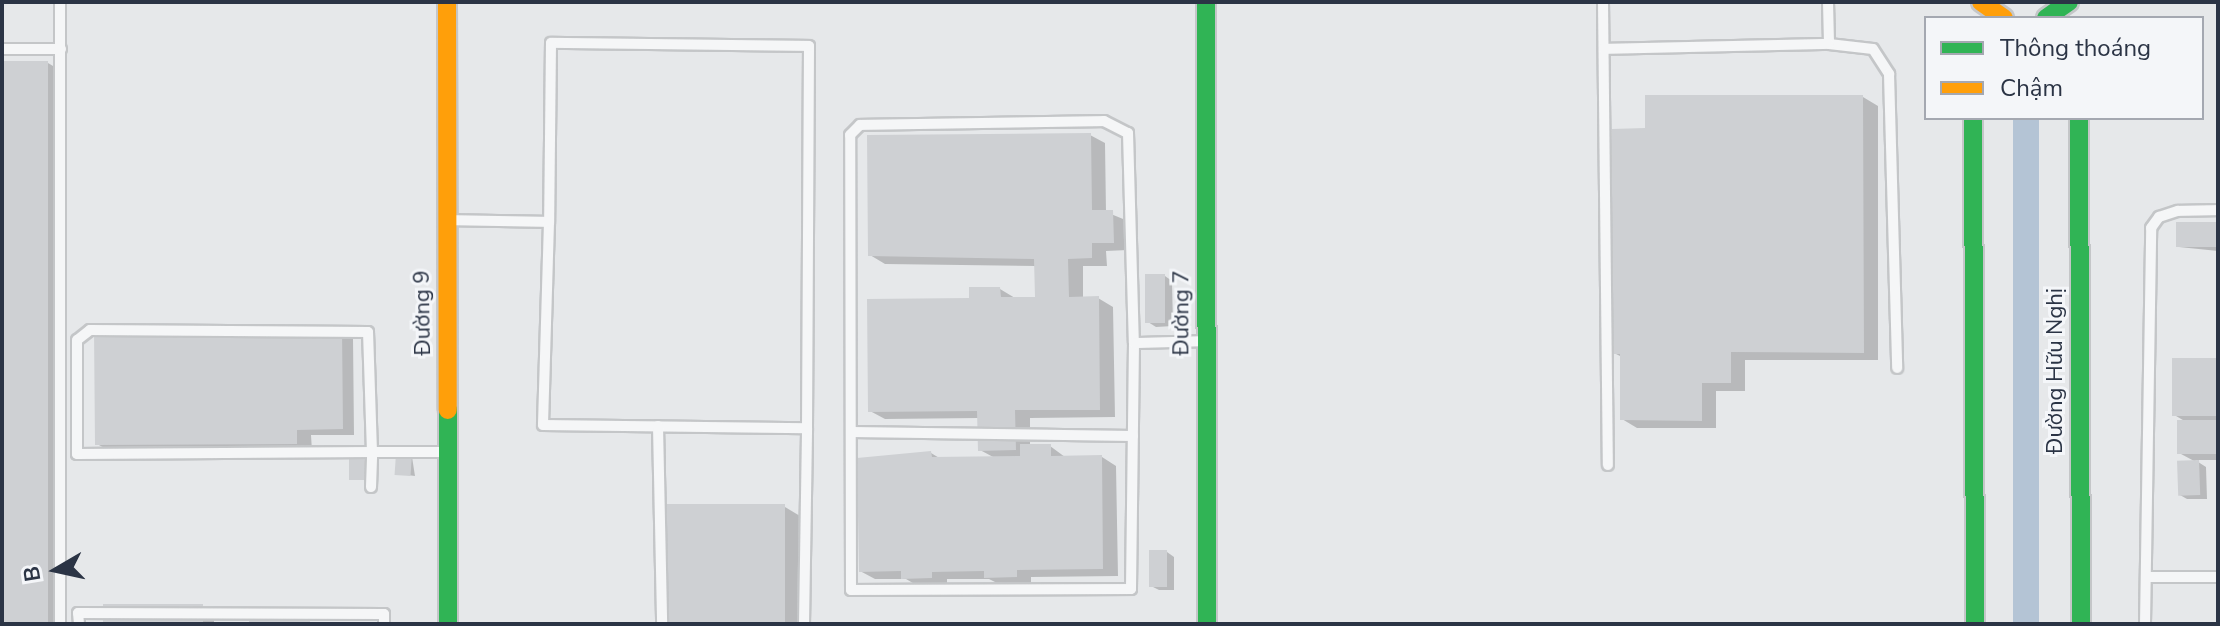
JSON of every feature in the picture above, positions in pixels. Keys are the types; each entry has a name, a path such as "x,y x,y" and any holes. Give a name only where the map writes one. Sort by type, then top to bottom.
{"street":[{"name":"Đường 9","path":"447,2 448,624"},
{"name":"Đường 7","path":"1206,2 1207,624"},
{"path":"1981,2 2001,16"},
{"path":"2049,16 2069,2"},
{"path":"1973,120 1975,624"},
{"name":"Đường Hữu Nghị","path":"2079,120 2081,624"}],"lane":[{"path":"60,2 60,624"},
{"path":"1603,2 1608,465"},
{"path":"1828,2 1829,44"},
{"path":"804,624 807,428 809,46 551,43 543,425 807,428"},
{"path":"1604,49 1829,44 1873,49 1889,74 1897,368"},
{"path":"2,49 61,49"},
{"path":"1104,121 1120,126 1128,133 1134,343 1131,589 851,590 850,135 860,125 1104,121"},
{"path":"2145,624 2151,228 2159,217 2178,211 2218,210"},
{"path":"446,220 549,222"},
{"path":"371,487 372,452 368,332 90,330 77,340 77,454 372,452 448,452"},
{"path":"1134,343 1206,341"},
{"path":"658,426 662,624"},
{"path":"852,432 1133,436"},
{"path":"2148,577 2218,577"},
{"path":"79,624 78,613 235,619 384,614 384,624"}],"water":[{"path":"2013,120 2039,120 2039,624 2013,624"}],"building":[{"path":"2,61 48,61 48,624 2,624"},
{"path":"1645,95 1863,95 1864,353 1731,352 1731,383 1702,383 1702,421 1620,420 1620,354 1612,354 1612,129 1645,128"},
{"path":"1091,133 1092,210 1113,210 1114,243 1092,243 1092,258 1068,259 1069,297 1099,296 1100,410 1015,410 1016,450 978,451 977,411 868,412 867,299 969,298 969,287 1000,287 1001,297 1035,297 1034,259 868,256 867,135"},
{"path":"2176,222 2217,222 2217,247 2176,247"},
{"path":"1145,274 1165,274 1165,323 1145,323"},
{"path":"342,328 343,429 297,430 297,444 95,445 94,330"},
{"path":"2172,358 2218,358 2218,416 2172,416"},
{"path":"2177,420 2218,420 2218,454 2177,454"},
{"path":"1020,444 1051,444 1051,456 1102,455 1103,569 1017,570 1017,577 984,578 984,571 932,572 932,578 901,579 901,571 859,572 857,458 931,451 932,457 1020,456"},
{"path":"396,454 412,455 410,476 395,475"},
{"path":"349,459 369,459 369,480 349,480"},
{"path":"2199,460 2200,495 2178,496 2177,461"},
{"path":"666,504 785,504 785,624 666,624"},
{"path":"1149,550 1167,550 1167,587 1149,587"},
{"path":"103,604 203,604 203,624 103,624"},
{"path":"249,615 310,615 310,624 249,624"}],"traffic: fast":[{"path":"1206,2 1207,624"},
{"path":"2049,16 2069,2"},
{"path":"1973,120 1975,624"},
{"path":"2079,120 2081,624"},
{"path":"448,410 448,624"}],"traffic: slow":[{"path":"447,2 448,410"},
{"path":"1981,2 2001,16"}]}
